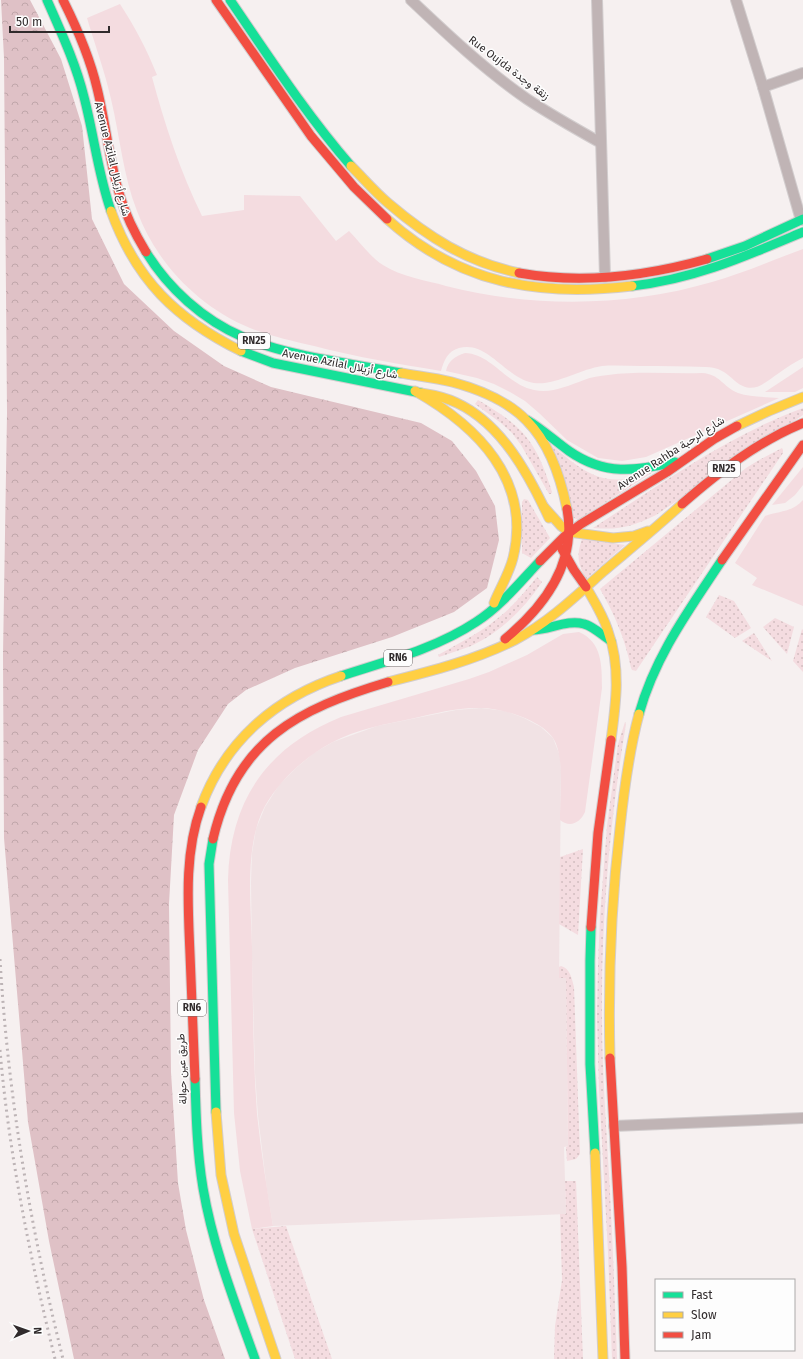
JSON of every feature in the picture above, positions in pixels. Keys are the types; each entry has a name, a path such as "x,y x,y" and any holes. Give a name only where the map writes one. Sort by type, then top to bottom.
{"main road":[{"name":"Avenue Azilal شارع أزيلال","path":"47,0 64,37 78,76 106,195 115,223 135,262 162,297 177,312 207,334 252,357 273,363 442,396 459,403 481,417 493,429 515,458 544,507 566,556 586,587 604,620 615,654 618,692 598,833 590,957 589,1010 603,1359"},
{"name":"Avenue Azilal شارع أزيلال","path":"63,0 77,29 91,68 101,107 115,178 127,217 154,264 171,285 186,299 201,312 218,323 254,342 294,353 452,382 469,387 500,401 527,420 546,449 554,465 564,499 569,532 566,556 552,585 532,614 506,638 477,657"},
{"path":"216,0 311,136 362,196 402,232 424,247 464,269 487,278 536,289 563,291 616,288 666,281 708,270 749,256 803,232"},
{"path":"230,0 304,107 356,172 392,208 412,224 431,237 471,258 515,273 558,278 605,277 666,269 706,259 745,246 802,219"},
{"path":"415,391 434,401 451,413 482,441 494,456 504,473 515,510 516,529 514,549 510,568 490,612"},
{"name":"Avenue Rahba شارع الرحبة","path":"559,542 569,532 583,522 686,460 706,444 772,409 803,397"},
{"name":"RN25","path":"527,420 581,459 609,469 639,469 686,460"},
{"name":"RN25","path":"586,587 701,487 738,458 779,434 803,423"},
{"path":"625,1359 610,1057 609,989 611,921 618,838 625,786 637,719 655,668 667,643 757,509 803,445"},
{"name":"RN25","path":"544,507 561,526 569,532 613,538 634,536 653,529"},
{"name":"RN6","path":"490,612 505,599 559,542"},
{"name":"RN6","path":"276,1359 234,1234 222,1175 216,1116 209,888 209,864 212,841 218,818 227,796 252,756 268,738 286,724 306,712 328,702 351,694 455,665 504,645 530,630 586,587"},
{"name":"طريق عين حوالة","path":"255,1359 214,1236 200,1170 193,1047 189,865 194,829 199,812 208,790 222,763 232,749 256,722 280,704 300,692 348,672 398,658 425,648 456,634 490,612"},
{"path":"530,630 546,630 572,622 581,623 595,630 611,641"}],"street":[{"name":"Rue Oujda زنقة وجدة","path":"411,0 459,46 527,99 567,124 601,142"},
{"path":"596,0 605,277"},
{"path":"736,0 802,219"},
{"path":"763,87 803,73"},
{"path":"614,1126 803,1118"}],"shaded area":[{"path":"120,4 131,21 157,75 152,77 162,113 180,165 202,216 244,210 244,195 300,196 336,241 349,231 374,258 390,269 422,280 479,293 546,301 579,302 613,300 680,290 747,271 803,249 803,358 763,384 753,388 741,385 718,369 710,367 681,366 602,366 585,370 559,380 534,383 515,375 479,350 469,347 459,348 452,351 445,360 441,371 362,357 289,340 258,331 231,319 197,295 168,265 145,230 132,197 125,170 109,89 87,18"},
{"path":"465,353 483,358 524,387 540,391 559,389 590,378 608,375 643,373 702,373 717,378 738,393 779,398 646,457 622,461 598,458 567,440 525,401 510,392 477,378 446,371 448,364 452,359"},
{"path":"803,367 803,388 795,392 765,392"},
{"path":"478,400 507,419 526,437 540,460 552,492 551,494 549,494 521,445 512,433 475,404"},
{"path":"803,408 803,415 656,515 625,527 593,528 669,478 721,447 775,419"},
{"path":"550,444 584,470 603,478 625,479 653,472 578,520 572,517"},
{"path":"782,448 783,453 636,671 632,670 619,627 600,589 746,468"},
{"path":"803,467 803,485 795,495 785,503 772,505"},
{"path":"524,499 528,500 550,538 531,558 522,553 522,502"},
{"path":"803,500 803,606 752,585 757,578 735,563 765,516 795,507"},
{"path":"582,539 625,545 586,579 581,569 579,560 579,550"},
{"path":"537,577 542,582 535,592 520,610 502,627 471,646 439,657 438,655 472,636 496,620 521,596"},
{"path":"719,595 734,601 751,628 735,638 706,617"},
{"path":"775,618 794,627 787,654 763,627"},
{"path":"802,629 803,630 803,672 793,661"},
{"path":"579,632 587,636 596,648 599,655 602,671 602,688 585,812 578,821 567,824 560,820 560,766 557,746 553,738 540,726 520,716 499,710 481,708 464,708 439,712 372,728 341,738 312,755 294,770 278,787 265,806 258,821 254,838 251,856 250,894 257,1114 273,1226 252,1229 240,1171 234,1113 228,880 230,851 236,825 245,801 258,780 273,761 292,744 315,729 341,717 489,672 527,655 563,634"},
{"path":"754,633 772,661 742,641"},
{"path":"481,708 505,711 524,718 541,727 553,738 560,756 559,978 566,978 568,1146 564,1147 566,1214 273,1226 258,1116 255,1073 251,882 252,853 256,829 265,807 279,785 314,753 333,742 377,726 456,710"},
{"path":"625,722 626,724 611,833 605,907 602,980 603,1061 617,1359 612,1359 599,1088 597,1015 598,966 600,916 607,826 618,744"},
{"path":"583,849 578,935 559,924 560,857"},
{"path":"561,966 569,971 574,987 580,1154 576,1159 567,1161 566,978 559,978 559,967"},
{"path":"565,1181 576,1181 583,1359 554,1359 555,1326 562,1280 560,1214 566,1214"},
{"path":"286,1226 332,1359 295,1359 252,1229"}],"green space":[{"path":"1,0 30,0 61,59 82,126 92,219 124,284 174,331 224,366 271,387 421,423 452,441 476,471 495,506 499,540 487,588 454,612 392,637 295,668 246,690 228,704 198,750 174,815 169,904 171,1072 178,1183 186,1230 204,1300 225,1359 74,1359 49,1241 28,1122 4,838 3,655 7,413 4,58"}],"railway":[{"path":"0,959 9,1061 22,1160 40,1260 63,1359"},
{"path":"0,1050 15,1167 29,1244 55,1359"}],"traffic: fast":[{"path":"47,0 68,48 81,85 103,183 111,211"},
{"path":"230,0 303,106 351,166"},
{"path":"707,259 745,246 803,219"},
{"path":"632,286 655,283 699,272 740,258 803,232"},
{"path":"146,252 165,278 188,302 214,322 228,330 261,344 300,355 401,373"},
{"path":"241,351 273,363 421,393"},
{"path":"527,420 569,451 595,465 608,468 633,469 647,468 675,462"},
{"path":"639,714 654,672 674,634 722,560"},
{"path":"341,676 410,654 444,640 476,622 494,609 540,561"},
{"path":"533,630 578,623 591,627 611,641"},
{"path":"213,839 209,864 216,1112"},
{"path":"591,927 590,1064 595,1153"},
{"path":"195,1079 199,1161 207,1210 225,1275 255,1359"}],"traffic: slow":[{"path":"351,166 388,203 433,237 465,255 482,262 519,273"},
{"path":"111,211 121,236 133,257 146,277 161,295 178,311 197,325 218,339 241,351"},
{"path":"387,219 414,241 443,258 472,272 502,281 533,287 565,289 598,289 632,286"},
{"path":"401,373 446,381 472,388 511,407 527,421 542,440 558,474 567,509"},
{"path":"415,391 438,405 459,421 478,439 494,458 507,480 514,504 517,530 513,558 494,603"},
{"path":"421,393 439,396 453,401 473,412 488,424 501,437 523,468 549,518"},
{"path":"737,426 803,397"},
{"path":"388,682 469,659 515,640 539,626 682,504"},
{"path":"544,507 561,526 569,532 613,538 634,536 648,531"},
{"path":"586,587 606,625 615,658 616,699 611,740"},
{"path":"201,807 211,783 224,762 238,742 255,725 295,696 317,685 341,676"},
{"path":"610,1058 609,1000 614,885 625,785 632,742 639,714"},
{"path":"216,1112 221,1175 234,1234 276,1359"},
{"path":"595,1153 603,1359"}],"traffic: jam":[{"path":"63,0 83,43 91,66 100,102 116,183 122,203 131,225 146,252"},
{"path":"216,0 311,136 354,187 387,219"},
{"path":"519,273 566,278 590,278 637,274 707,259"},
{"path":"682,504 710,480 740,458 770,439 803,423"},
{"path":"540,561 565,536 581,524 667,472 714,439 737,426"},
{"path":"722,560 803,445"},
{"path":"505,639 533,612 545,598 555,582 567,547 569,529 567,509"},
{"path":"562,549 586,587"},
{"path":"213,839 223,805 237,776 255,753 275,734 299,717 326,704 356,692 388,682"},
{"path":"591,927 598,833 611,740"},
{"path":"195,1079 188,917 188,880 192,843 201,807"},
{"path":"610,1058 622,1267 625,1359"}]}
